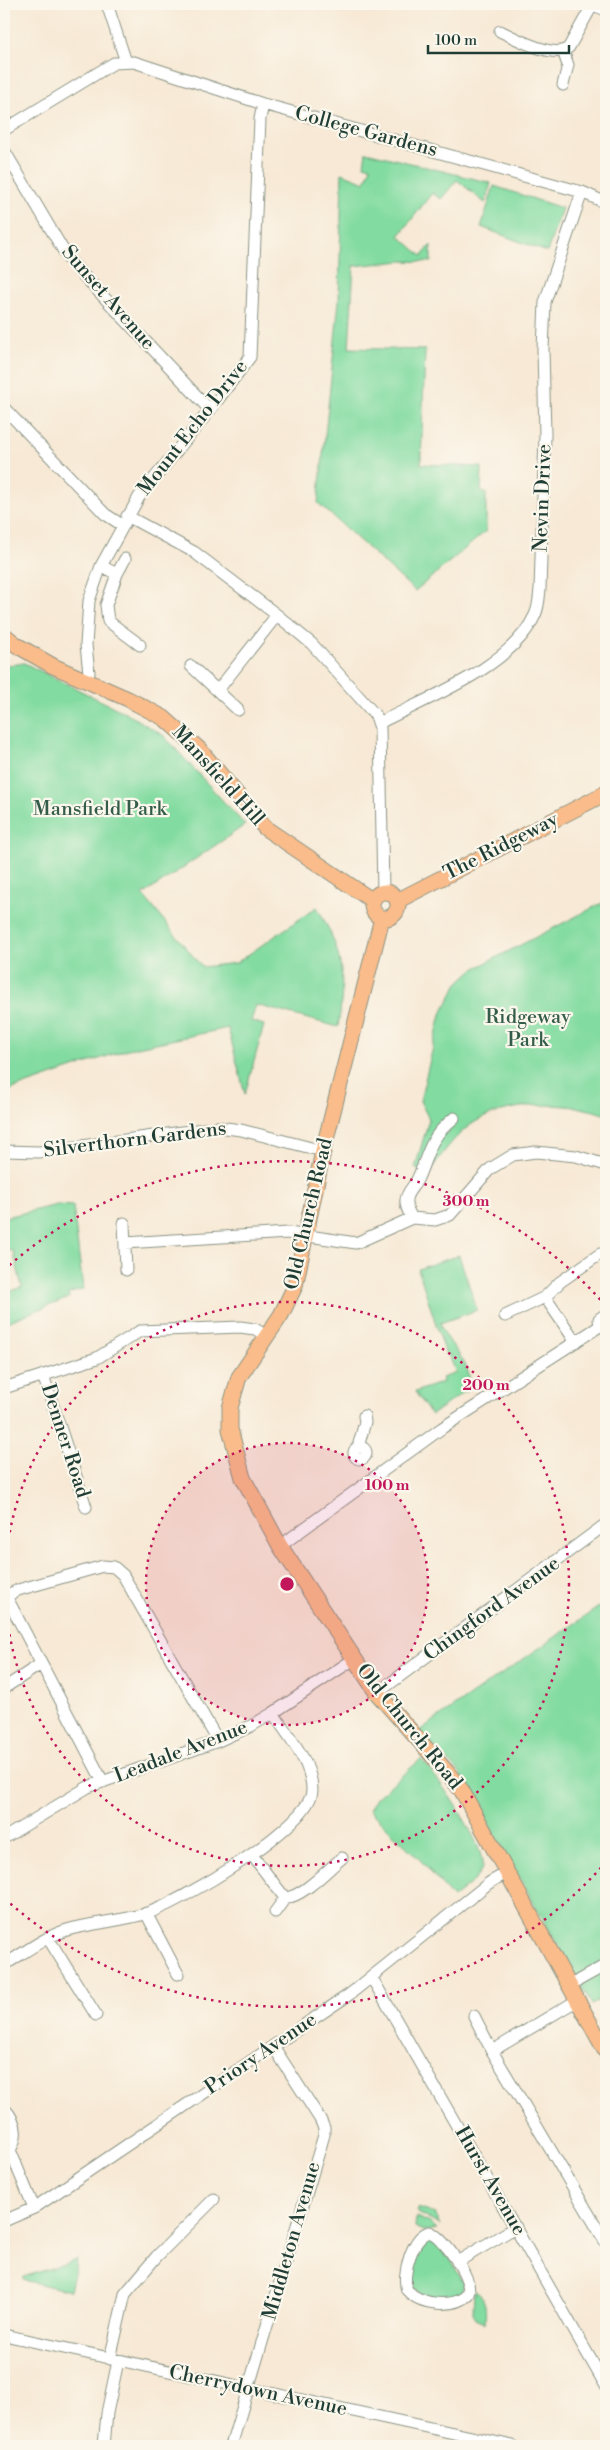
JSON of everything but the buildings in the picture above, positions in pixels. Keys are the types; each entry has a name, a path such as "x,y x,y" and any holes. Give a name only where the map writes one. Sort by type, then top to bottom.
{"main road":[{"name":"Mansfield Hill","path":"4,635 29,653 149,710 176,727 199,749 265,828 378,897"},
{"name":"The Ridgeway","path":"397,901 606,793"},
{"path":"382,918 374,912 378,897 393,895 397,901"},
{"name":"Old Church Road","path":"397,901 397,910 393,914 382,918 323,1152 304,1235 295,1286 288,1302 239,1377 230,1408 230,1429 244,1478 280,1546 377,1693 448,1772 462,1791 606,2050"}],"street":[{"path":"4,130 108,67 126,62 107,4"},
{"path":"500,31 543,49 563,51 569,47 593,4 606,10"},
{"path":"563,51 568,65 563,85"},
{"name":"College Gardens","path":"126,62 148,66 264,104 582,192 606,203"},
{"name":"Mount Echo Drive","path":"86,681 89,673 86,645 88,601 101,566 139,497 210,410 250,357 260,119 264,104"},
{"name":"Sunset Avenue","path":"4,150 68,260 210,410"},
{"name":"Nevin Drive","path":"379,724 477,673 499,658 522,636 536,613 540,589 545,302 582,192"},
{"path":"4,408 105,514 194,552 312,644 376,716 379,724 378,897"},
{"path":"124,559 106,605 108,621 140,645"},
{"path":"101,566 117,574"},
{"path":"218,690 277,615"},
{"path":"191,666 238,710"},
{"path":"412,1218 406,1205 406,1197 421,1172 428,1148 439,1130 454,1118"},
{"name":"Silverthorn Gardens","path":"5,1151 39,1152 218,1127 241,1130 323,1152"},
{"path":"125,1243 288,1233 356,1244 412,1218 435,1220 450,1215 490,1169 513,1155 536,1152 576,1156 606,1164"},
{"path":"124,1223 126,1270"},
{"path":"505,1316 545,1298 560,1282 600,1254"},
{"path":"545,1298 576,1342"},
{"path":"280,1546 442,1428 576,1342 603,1327 599,1318 606,1314"},
{"path":"4,1388 102,1356 140,1331 247,1328 267,1336"},
{"name":"Denner Road","path":"44,1375 86,1507"},
{"path":"364,1416 365,1422 358,1447 364,1448 366,1452 362,1459 372,1479"},
{"name":"Chingford Avenue","path":"377,1693 606,1524"},
{"path":"103,1782 5,1594 103,1566 114,1567 123,1575 218,1741"},
{"name":"Leadale Avenue","path":"4,1838 56,1805 103,1782 218,1741 273,1713 354,1659"},
{"path":"4,1688 41,1664"},
{"path":"4,1965 48,1938 67,1930 146,1913 237,1865 252,1855 301,1814 310,1800 312,1791 308,1768 273,1713"},
{"path":"252,1855 285,1898"},
{"path":"276,1912 285,1898 292,1897 301,1892 342,1858"},
{"name":"Priory Avenue","path":"4,2221 34,2208 372,1978 489,1883 508,1872"},
{"path":"146,1913 178,1974"},
{"path":"48,1938 96,2015"},
{"path":"570,1987 606,1965"},
{"name":"Hurst Avenue","path":"372,1978 606,2386"},
{"path":"492,2051 571,2004 579,2004"},
{"path":"474,2016 492,2051 606,2243"},
{"name":"Middleton Avenue","path":"231,2446 324,2135 324,2128 320,2119 273,2046"},
{"path":"4,2108 16,2130 16,2140 7,2150 34,2208"},
{"path":"104,2446 114,2360 125,2294 157,2256 214,2199"},
{"path":"457,2262 516,2227"},
{"path":"430,2232 441,2238 457,2262 470,2289 468,2294 459,2302 446,2304 426,2300 407,2290 405,2278 415,2244 424,2233 430,2232"},
{"name":"Cherrydown Avenue","path":"4,2335 513,2446"}],"green space":[{"path":"366,152 491,183 485,203 457,180 441,199 432,193 399,236 422,256 431,245 431,262 402,261 354,266 349,348 425,350 421,464 482,467 481,491 486,493 486,531 415,591 318,503 339,301 342,173 365,182 371,167 364,165"},
{"path":"494,186 562,208 547,252 481,227"},
{"name":"Mansfield Park","path":"24,663 124,712 163,735 245,825 143,895 202,967 236,963 317,907 326,923 337,951 342,978 338,1027 256,1005 251,1021 264,1025 245,1094 228,1028 128,1049 4,1092 4,666"},
{"name":"Ridgeway Park","path":"606,901 606,1115 591,1110 555,1105 517,1108 499,1112 469,1126 457,1136 427,1176 415,1168 429,1119 420,1101 441,1014 458,983 472,970"},
{"path":"4,1204 6,1217 57,1205 73,1206 83,1289 68,1294 69,1298 4,1323 4,1294 22,1287 13,1250 4,1253"},
{"path":"459,1255 477,1310 440,1323 443,1331 465,1364 469,1381 467,1390 431,1415 415,1392 443,1382 442,1378 456,1373 449,1355 446,1355 418,1269"},
{"path":"606,1602 606,1996 592,2005 459,1772 419,1731"},
{"path":"421,1759 460,1813 478,1847 482,1861 481,1871 478,1875 453,1898 422,1862 369,1810 376,1798"},
{"path":"4,2115 12,2131 7,2146 4,2145"},
{"path":"417,2208 434,2214 440,2225 417,2213"},
{"path":"416,2217 430,2223 437,2230 423,2231 415,2227"},
{"path":"431,2237 440,2240 464,2284 463,2294 437,2298 430,2297 412,2287 411,2281 415,2259 422,2246"},
{"path":"77,2260 70,2291 23,2280 23,2277"},
{"path":"474,2290 483,2300 485,2323 476,2319 473,2313"}]}
